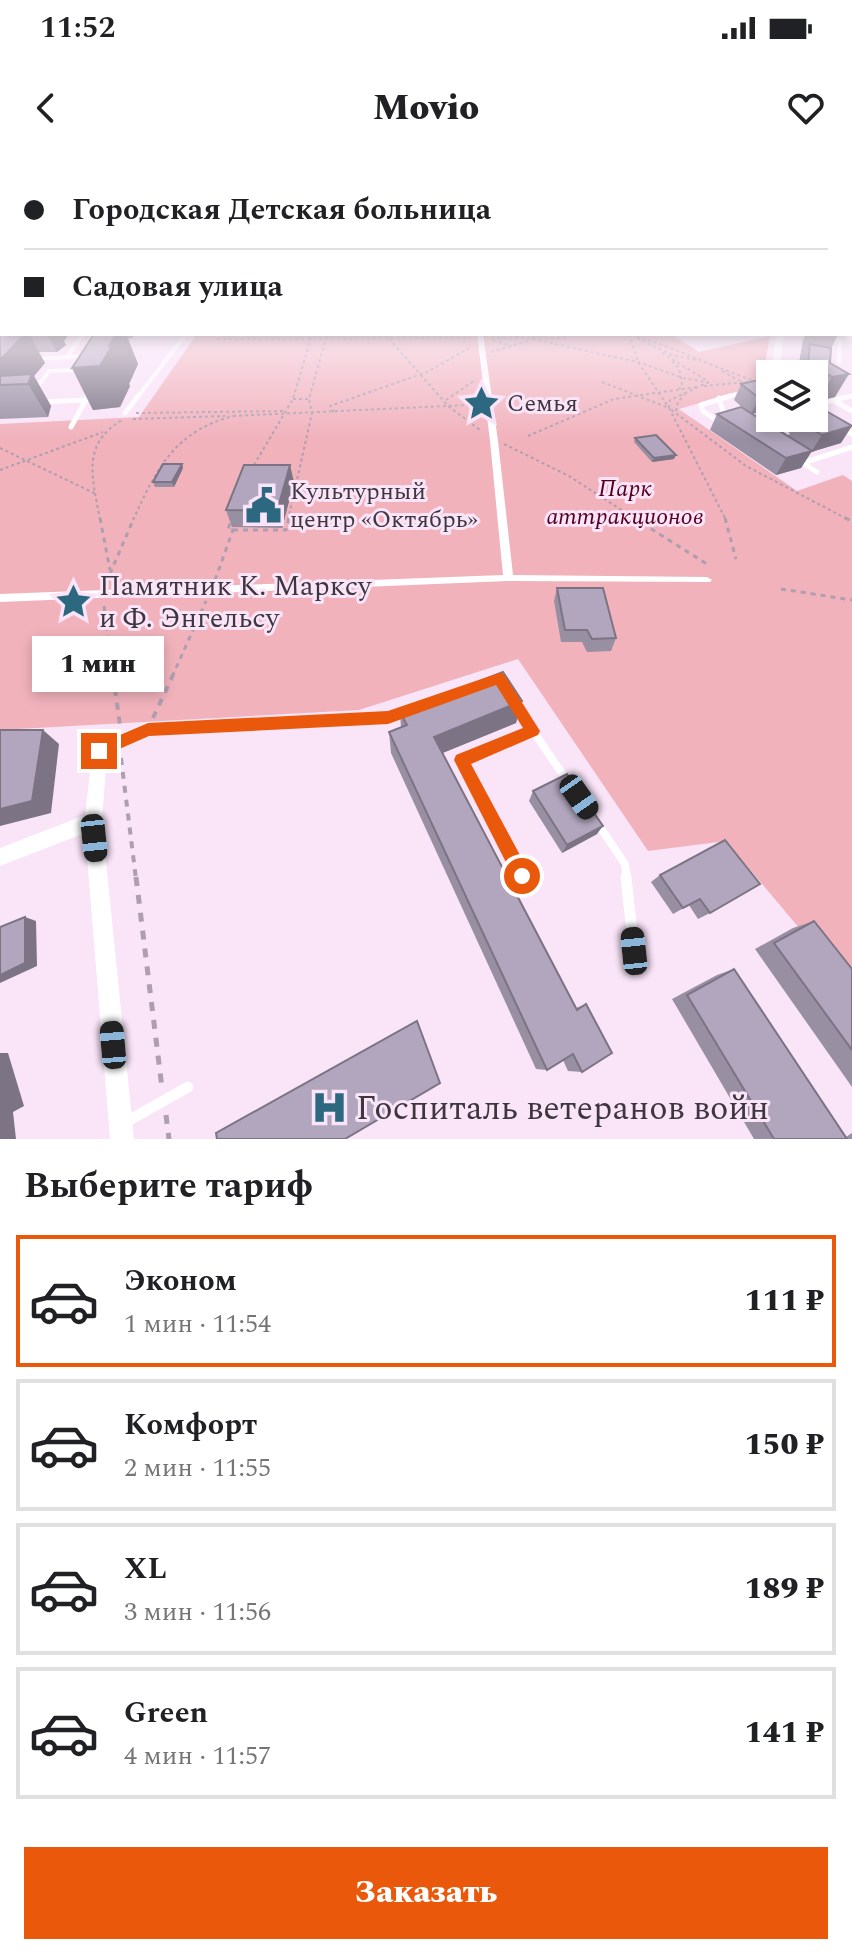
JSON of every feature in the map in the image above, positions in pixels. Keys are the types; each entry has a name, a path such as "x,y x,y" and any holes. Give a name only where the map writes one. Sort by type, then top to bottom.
{"street":[{"path":"482,348 508,578"},
{"path":"828,420 852,434"},
{"path":"0,598 508,578 707,580"},
{"path":"121,1132 93,821 99,751 121,746 148,729"},
{"path":"0,857 93,821"}],"lane":[{"path":"67,357 73,348"},
{"path":"125,413 175,348"},
{"path":"839,362 840,348"},
{"path":"21,359 86,356"},
{"path":"34,392 49,371 90,369"},
{"path":"71,427 98,379"},
{"path":"722,424 703,411 701,405 756,389"},
{"path":"828,401 852,396"},
{"path":"719,398 723,411 740,422"},
{"path":"26,403 86,400"},
{"path":"833,400 852,411"},
{"path":"803,463 852,447"},
{"path":"790,455 817,472"},
{"path":"507,691 575,791"},
{"path":"148,729 388,717 416,708"},
{"path":"522,876 462,760 533,731"},
{"path":"592,816 625,864 634,951"},
{"path":"121,1132 188,1087"}],"path":[{"path":"254,465 293,399 308,348"},
{"path":"232,517 228,530 286,530 312,413 309,399 323,348"},
{"path":"396,348 448,406 494,441 518,449 569,476 710,566"},
{"path":"334,412 330,406 419,374 464,348"},
{"path":"483,354 506,348"},
{"path":"573,348 638,362 679,377 735,383"},
{"path":"634,348 638,362 669,408 725,517 736,559"},
{"path":"654,348 709,382"},
{"path":"655,348 672,355 703,361"},
{"path":"676,348 741,382"},
{"path":"670,358 679,368 682,385 679,389"},
{"path":"715,367 755,381"},
{"path":"445,400 486,374"},
{"path":"528,436 614,399 755,381"},
{"path":"602,382 669,408 746,466 852,519"},
{"path":"669,408 670,400 709,382"},
{"path":"676,414 678,402 688,392"},
{"path":"293,399 309,399"},
{"path":"125,413 312,413 467,405 479,413 491,413"},
{"path":"212,417 215,412"},
{"path":"0,470 103,432 122,420 283,413"},
{"path":"103,432 93,449 96,494 110,571 161,467 179,441 205,423 233,416"},
{"path":"0,448 96,494"},
{"path":"148,729 212,588 233,530"},
{"path":"781,589 852,600"},
{"path":"102,592 169,1139"}],"green space":[{"name":"Парк аттракционов","path":"187,348 692,348 699,352 718,348 768,348 766,360 756,360 756,386 679,409 797,491 843,475 852,481 852,991 726,841 648,851 518,659 359,710 0,730 0,424 139,417"}],"building":[{"path":"0,348 12,348 0,360"},
{"path":"85,348 111,348 100,366 72,368"},
{"path":"810,348 831,348 830,363 849,374 828,375 828,360 808,360"},
{"path":"32,374 28,384 0,385 0,376"},
{"path":"756,381 756,396 741,384"},
{"path":"741,407 756,416 756,432 781,432 812,451 786,458 717,414"},
{"path":"828,412 852,426 822,435 817,432 828,432"},
{"path":"656,435 676,455 654,458 635,438"},
{"path":"163,464 182,464 172,482 153,482"},
{"path":"244,465 290,465 277,511 226,510"},
{"path":"557,588 603,588 616,638 592,639 587,630 565,630"},
{"path":"503,672 522,701 434,737 577,1010 586,1004 612,1053 582,1072 573,1054 547,1070 389,732 407,725 400,712"},
{"path":"0,730 43,730 32,801 0,809"},
{"path":"567,774 603,826 567,845 533,791"},
{"path":"725,840 760,884 710,913 700,899 683,908 660,875"},
{"path":"25,917 25,963 0,975 0,927"},
{"path":"814,921 852,969 852,1050 774,943"},
{"path":"734,969 847,1139 774,1139 687,995"},
{"path":"417,1021 440,1083 345,1139 217,1139 216,1133"}],"place":[{"name":"Семья","path":"481,403"},
{"name":"Культурный центр «Октябрь»","path":"264,505"},
{"name":"Памятник К. Марксу и Ф. Энгельсу","path":"73,601"},
{"name":"Госпиталь ветеранов войн","path":"330,1107"}],"route":[{"path":"99,751 148,729 388,717 499,678 533,731 462,760 522,876"}]}
